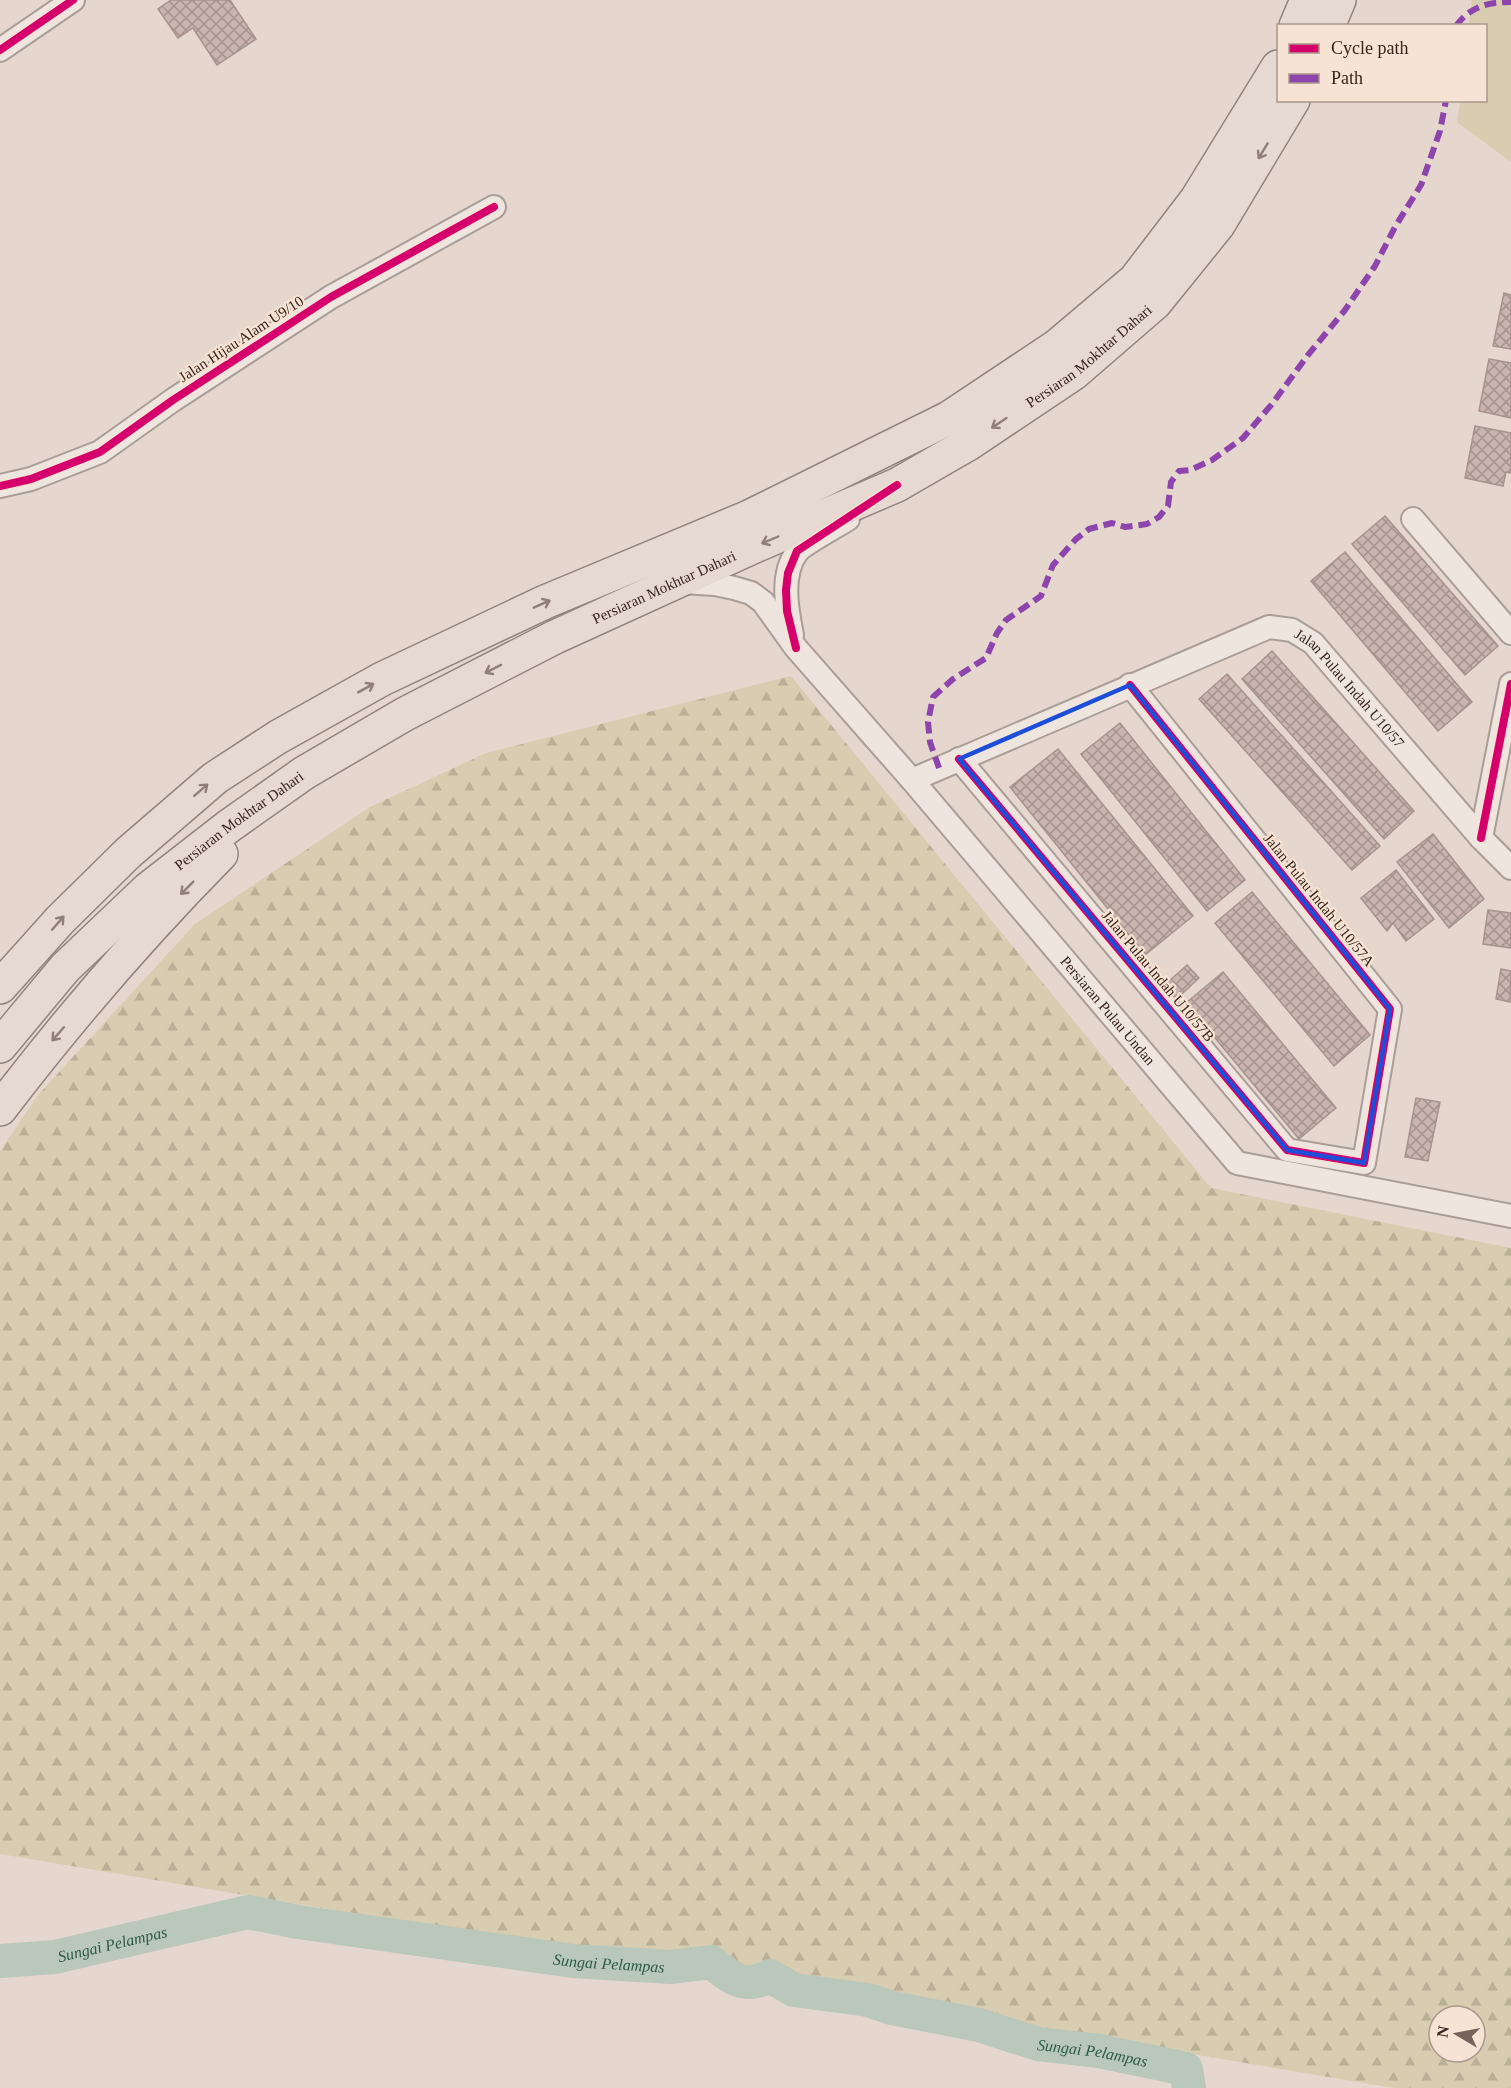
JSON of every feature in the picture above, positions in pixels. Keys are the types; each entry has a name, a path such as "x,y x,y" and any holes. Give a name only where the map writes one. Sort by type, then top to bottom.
{"main road":[{"path":"1297,24 1307,0"},
{"path":"1329,24 1339,0"},
{"name":"Persiaran Mokhtar Dahari","path":"0,987 60,920 128,853 215,778 278,737 382,679 545,602 749,516 949,418 1057,346 1135,280 1197,199 1277,69"},
{"name":"Persiaran Mokhtar Dahari","path":"0,1046 65,969 148,889 229,826 304,773 405,714 555,637 897,485 968,444 1074,372 1155,303 1218,225 1292,102"},
{"path":"0,1109 51,1042 178,898 304,773"}],"street":[{"path":"0,50 73,0"},
{"name":"Jalan Hijau Alam U9/10","path":"0,486 31,479 100,452 172,400 331,297 494,207"},
{"path":"796,648 787,611 786,590 788,573 797,551 897,485"},
{"path":"1413,519 1511,633"},
{"name":"Persiaran Pulau Undan","path":"679,581 715,584 751,593 763,602 796,648 912,780 1237,1163 1511,1216"},
{"name":"Jalan Pulau Indah U10/57","path":"912,780 1269,627 1292,630 1313,643 1481,838 1511,868"},
{"path":"1481,838 1511,684"},
{"name":"Jalan Pulau Indah U10/57A","path":"1130,685 1390,1009 1364,1163"},
{"name":"Jalan Pulau Indah U10/57B","path":"959,759 1287,1150 1364,1163"}],"highlighted area":[{"path":"1130,685 1390,1009 1364,1163 1287,1150 959,759"}],"green space":[{"path":"1472,0 1511,0 1511,162 1457,122 1460,102 1487,102 1487,24 1469,24"},
{"path":"791,676 1211,1188 1511,1248 1511,2088 1394,2088 0,1854 0,1151 38,1095 195,924 370,807 486,753"}],"building":[{"path":"171,0 230,0 256,39 217,65 193,28 178,38 158,9"},
{"path":"1504,293 1511,295 1511,349 1493,346"},
{"path":"1489,359 1511,363 1511,418 1479,411"},
{"path":"1475,426 1511,433 1511,473 1506,472 1503,486 1465,478"},
{"path":"1385,516 1498,646 1465,675 1352,544"},
{"path":"1345,552 1472,702 1438,731 1311,581"},
{"path":"1272,651 1414,811 1384,839 1242,679"},
{"path":"1227,674 1380,846 1352,870 1199,699"},
{"path":"1120,723 1245,880 1207,911 1081,754"},
{"path":"1058,749 1193,916 1145,955 1010,787"},
{"path":"1433,834 1484,899 1449,928 1397,862"},
{"path":"1396,870 1434,919 1406,941 1393,923 1387,931 1361,898"},
{"path":"1252,892 1370,1035 1334,1066 1215,923"},
{"path":"1488,910 1511,913 1511,948 1483,944"},
{"path":"1187,965 1199,978 1170,1005 1158,991"},
{"path":"1501,969 1511,971 1510,1002 1496,999"},
{"path":"1223,972 1336,1108 1299,1139 1186,1003"},
{"path":"1416,1098 1440,1102 1428,1161 1405,1157"}],"waterway":[{"name":"Sungai Pelampas","path":"0,1961 55,1957 248,1912 298,1922 573,1961 670,1967 711,1962 732,1977 745,1982 770,1976 794,1990 868,2000 892,2008 979,2025 1038,2044 1099,2051 1186,2069 1189,2088"}],"marked path":[{"path":"1457,24 1467,14 1480,6 1511,2"},
{"path":"939,768 930,742 928,722 933,697 953,679 986,658 997,633 1006,620 1041,596 1053,565 1076,539 1089,529 1112,523 1125,527 1147,524 1159,517 1168,506 1171,482 1179,471 1190,470 1212,460 1243,438 1345,310 1375,266 1395,227 1421,185 1440,131 1446,102"}],"cycle path":[{"path":"0,50 73,0"},
{"path":"0,486 31,479 100,452 173,400 331,297 494,207"},
{"path":"796,648 787,611 786,590 788,573 797,551 897,485"},
{"path":"1481,838 1511,684"},
{"path":"959,759 1287,1150 1364,1163 1390,1009 1130,685"}]}
